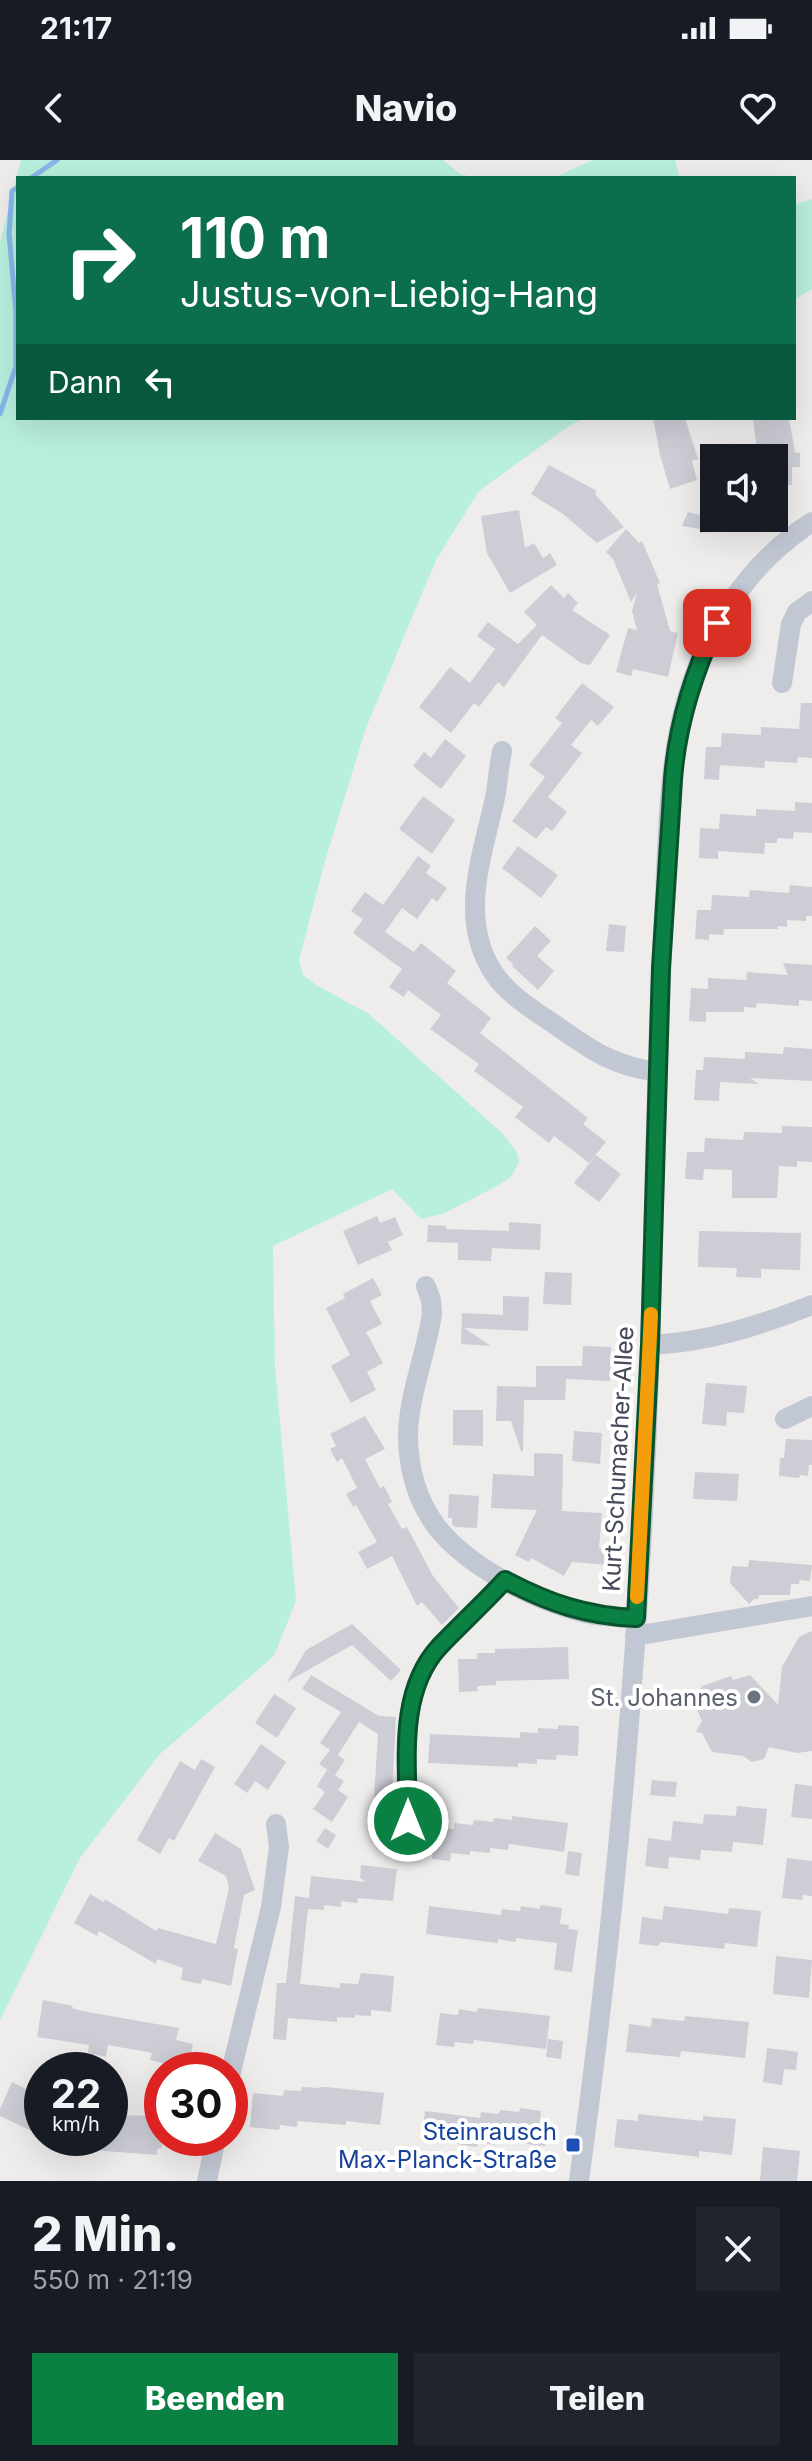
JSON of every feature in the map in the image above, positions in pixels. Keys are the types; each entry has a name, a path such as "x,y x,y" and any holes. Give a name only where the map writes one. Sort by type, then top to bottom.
{"street":[{"name":"Kurt-Schumacher-Allee","path":"579,2181 614,1888 635,1627 650,1345 661,968 677,744 688,694 717,623 737,591 774,550 812,522"},
{"path":"782,683 791,624 797,612 812,601"},
{"path":"502,751 474,898 482,952 494,974 527,1006 602,1057 628,1068 658,1072"},
{"path":"426,1286 432,1314 409,1418 409,1454 420,1498 443,1534 471,1560 532,1594 582,1613 635,1627 812,1606"},
{"path":"650,1345 700,1341 812,1305"},
{"path":"785,1419 812,1406"},
{"path":"408,1821 408,1725 414,1693 437,1649 505,1580"},
{"path":"236,2052 271,1907 279,1847 276,1824"},
{"path":"207,2181 212,2156"}],"green space":[{"path":"21,160 443,160 460,174 469,176 17,176"},
{"path":"593,160 675,160 679,176 557,176"},
{"path":"16,180 16,420 580,420 479,491 436,560 366,728 325,861 299,960 303,975 369,1014 502,1133 517,1152 519,1162 511,1177 443,1214 421,1219 392,1189 273,1246 275,1366 296,1601 274,1656 160,1754 80,1858 0,2020 0,242"},
{"path":"812,199 812,289 796,299 796,204"}],"building":[{"path":"653,420 686,420 698,459 692,461 697,480 670,489"},
{"path":"753,420 789,420 795,452 800,453 800,467 792,467 792,485 788,485 788,444 756,444"},
{"path":"549,465 597,491 595,494 624,527 597,543 563,514 531,494"},
{"path":"519,510 525,548 534,543 543,558 550,553 557,565 510,593 487,553 481,516"},
{"path":"688,512 700,515 700,529 682,526"},
{"path":"626,529 639,543 642,541 660,583 657,584 670,631 678,633 668,677 633,669 631,676 616,672 628,628 637,630 632,611 637,593 631,602 613,559 606,552"},
{"path":"551,585 564,598 568,593 578,603 572,610 610,635 590,665 581,663 542,635 504,687 498,682 479,707 474,703 451,733 419,707 450,667 470,683 495,649 477,636 488,622 518,644 537,625 524,612"},
{"path":"582,683 614,707 598,726 591,720 571,745 582,753 548,797 567,812 552,831 546,827 536,839 512,821 545,777 529,765 562,723 555,718"},
{"path":"801,703 812,703 812,758 798,757 797,763 765,761 764,768 720,765 719,780 704,779 706,747 721,747 722,733 761,735 761,727 799,729"},
{"path":"445,739 466,756 441,789 413,766 424,752 431,758"},
{"path":"423,796 455,820 432,854 399,829"},
{"path":"795,802 812,803 812,833 794,832 793,839 777,838 777,843 765,843 764,854 718,851 718,859 699,858 700,828 719,829 720,814 756,816 756,809 795,811"},
{"path":"518,846 558,875 541,898 502,868"},
{"path":"418,856 431,866 426,873 447,888 437,902 432,898 417,919 402,908 385,932 414,952 421,943 456,971 447,983 491,1018 480,1033 588,1118 583,1124 606,1142 589,1163 554,1136 549,1143 515,1117 523,1107 474,1071 479,1064 430,1029 441,1015 408,990 404,997 389,987 402,969 353,933 363,919 351,911 365,892 383,905"},
{"path":"790,885 812,887 812,916 806,916 806,921 787,920 787,927 777,926 778,929 724,929 723,935 709,934 709,940 695,939 697,910 711,910 712,895 749,897 750,890 789,893"},
{"path":"609,924 626,926 624,952 606,951"},
{"path":"535,926 551,941 537,956 554,971 538,990 506,958"},
{"path":"783,963 812,965 812,1001 799,1000 799,1006 757,1003 756,1008 744,1007 744,1012 706,1012 706,1022 689,1021 691,988 708,989 708,978 746,980 747,972 788,975"},
{"path":"784,1047 812,1049 812,1081 750,1078 759,1084 720,1082 719,1101 694,1100 696,1070 703,1070 704,1057 745,1059 745,1052 783,1054"},
{"path":"782,1126 812,1127 812,1162 797,1161 797,1167 779,1166 777,1198 732,1198 732,1170 704,1169 703,1180 685,1179 687,1152 704,1152 705,1138 743,1140 744,1132 782,1133"},
{"path":"596,1155 621,1174 599,1202 574,1183"},
{"path":"377,1216 380,1223 395,1217 403,1235 388,1242 392,1250 358,1265 343,1231"},
{"path":"509,1222 541,1224 540,1250 492,1248 491,1261 458,1260 458,1243 427,1242 428,1225 446,1226 446,1229 509,1231"},
{"path":"699,1231 801,1233 800,1270 761,1269 761,1278 736,1277 737,1268 698,1267"},
{"path":"545,1272 572,1273 571,1305 543,1304"},
{"path":"373,1278 382,1295 370,1301 382,1324 366,1332 383,1363 367,1372 376,1390 351,1403 331,1366 350,1355 326,1308 345,1298 343,1294"},
{"path":"503,1296 529,1297 528,1331 464,1328 491,1346 461,1344 462,1313 503,1315"},
{"path":"583,1346 611,1347 610,1381 566,1379 565,1400 524,1400 521,1451 511,1421 496,1421 497,1386 536,1387 536,1366 582,1366"},
{"path":"706,1383 747,1386 744,1413 727,1412 726,1426 702,1424"},
{"path":"453,1410 483,1410 483,1446 453,1445"},
{"path":"365,1416 385,1449 365,1459 380,1488 384,1486 392,1502 388,1504 402,1529 407,1527 433,1576 459,1608 442,1625 422,1602 417,1606 392,1556 367,1569 358,1552 377,1542 356,1505 353,1507 346,1494 357,1488 342,1458 337,1462 330,1449 336,1446 330,1434"},
{"path":"574,1431 602,1433 600,1464 572,1461"},
{"path":"786,1439 812,1440 812,1465 809,1465 808,1476 779,1476"},
{"path":"534,1453 563,1454 562,1511 602,1513 599,1548 608,1549 607,1565 572,1562 564,1576 531,1558 529,1562 515,1555 537,1510 491,1508 493,1474 534,1476"},
{"path":"695,1472 739,1474 737,1501 693,1499"},
{"path":"449,1494 479,1496 477,1528 455,1527 452,1524 452,1518 448,1518"},
{"path":"749,1560 812,1565 810,1581 800,1580 799,1584 791,1584 790,1595 759,1595 749,1604 730,1583 732,1566 748,1567"},
{"path":"352,1624 401,1670 391,1681 352,1645 287,1682 306,1650"},
{"name":"St. Johannes","path":"812,1631 812,1751 797,1753 769,1747 764,1759 752,1762 743,1756 712,1752 702,1733 696,1732 702,1721 694,1703 702,1686 731,1676 733,1680 750,1675 778,1705 782,1667 799,1637"},
{"path":"568,1647 569,1679 496,1681 496,1685 477,1686 478,1691 459,1692 458,1659 477,1659 477,1653 495,1653 495,1649"},
{"path":"311,1675 379,1716 396,1717 390,1830 372,1829 378,1734 359,1722 338,1755 345,1760 335,1775 319,1764 330,1750 320,1743 341,1712 302,1689"},
{"path":"274,1694 296,1708 277,1738 255,1723"},
{"path":"558,1725 579,1726 578,1756 557,1755 556,1760 537,1759 537,1764 518,1763 518,1767 428,1763 430,1734 520,1738 520,1732 538,1733 538,1728 558,1729"},
{"path":"261,1744 286,1762 268,1790 255,1781 247,1793 234,1784"},
{"path":"201,1759 215,1767 174,1841 169,1838 160,1854 137,1840 180,1761 195,1770"},
{"path":"327,1770 344,1781 338,1790 348,1797 332,1822 313,1809 325,1792 317,1786"},
{"path":"652,1780 677,1782 675,1797 650,1795"},
{"path":"795,1784 812,1786 812,1819 791,1817"},
{"path":"737,1806 767,1809 763,1845 733,1842 732,1852 701,1850 700,1860 669,1857 668,1869 645,1866 648,1838 671,1841 673,1821 703,1824 704,1814 736,1816"},
{"path":"512,1816 568,1823 564,1852 509,1844 508,1850 490,1848 490,1853 470,1851 470,1855 451,1853 450,1861 432,1859 436,1827 454,1829 454,1823 473,1825 474,1820 512,1820"},
{"path":"325,1828 336,1835 328,1849 316,1841"},
{"path":"215,1833 241,1849 255,1890 244,1895 234,1948 238,1949 231,1986 202,1979 201,1984 181,1980 183,1968 157,1959 156,1964 99,1931 97,1936 74,1923 90,1894 104,1902 105,1899 156,1931 158,1928 216,1944 229,1888 226,1876 198,1861"},
{"path":"568,1851 582,1853 579,1876 565,1874"},
{"path":"787,1858 812,1861 812,1896 803,1895 802,1900 782,1898"},
{"path":"361,1865 397,1869 393,1901 358,1898 357,1903 341,1901 341,1907 324,1905 324,1910 308,1909 300,1984 340,1988 340,1983 358,1984 361,1973 394,1976 391,2012 371,2010 371,2016 337,2017 337,2022 288,2018 286,2040 273,2039 277,1983 286,1983 295,1896 309,1898 311,1876 366,1882 360,1878"},
{"path":"540,1905 562,1908 560,1924 578,1930 572,1972 554,1970 557,1943 516,1938 516,1942 498,1939 498,1943 426,1934 429,1906 501,1915 502,1909 520,1911 521,1906 540,1909"},
{"path":"664,1906 728,1914 729,1908 761,1911 757,1947 725,1943 724,1949 660,1942 659,1946 639,1944 642,1917 662,1920"},
{"path":"776,1956 812,1960 809,1998 773,1994"},
{"path":"43,2000 82,2011 179,2028 176,2040 193,2044 191,2052 146,2052 108,2045 107,2052 88,2052 89,2045 37,2037"},
{"path":"478,2008 550,2016 546,2049 474,2040 473,2044 455,2042 454,2047 436,2045 440,2013 458,2015 459,2009 477,2012"},
{"path":"685,2016 749,2022 745,2058 681,2051 680,2057 626,2052 629,2024 651,2027 652,2018 684,2021"},
{"path":"548,2039 563,2041 561,2059 546,2057"},
{"path":"767,2048 798,2052 796,2070 784,2069 782,2085 763,2082"},
{"path":"12,2082 24,2088 24,2127 0,2116"},
{"path":"302,2087 384,2093 380,2125 298,2121 297,2127 280,2125 279,2130 250,2127 253,2093 283,2096 284,2090 301,2091"},
{"path":"520,2108 541,2111 539,2128 547,2129 545,2146 495,2141 495,2145 477,2142 477,2147 422,2139 425,2111 480,2118 481,2112 519,2112"},
{"path":"638,2114 703,2121 703,2116 736,2119 732,2155 699,2151 699,2157 614,2147 617,2119 638,2121"},
{"path":"128,2115 144,2116 144,2154 128,2153"},
{"path":"763,2147 800,2151 797,2181 760,2181"}],"waterway":[{"path":"34,176 57,160"},
{"path":"16,188 12,191 9,234 16,312"},
{"path":"16,312 16,366"},
{"path":"0,414 16,366"}],"slow traffic":[{"path":"637,1597 651,1314"}],"place":[{"name":"St. Johannes","path":"754,1697"},
{"name":"Steinrausch Max-Planck-Straße","path":"573,2145"}],"route":[{"path":"408,1821 408,1725 414,1693 437,1649 505,1580 582,1613 636,1618 650,1345 661,968 673,780 681,720 688,694 717,623"}]}
